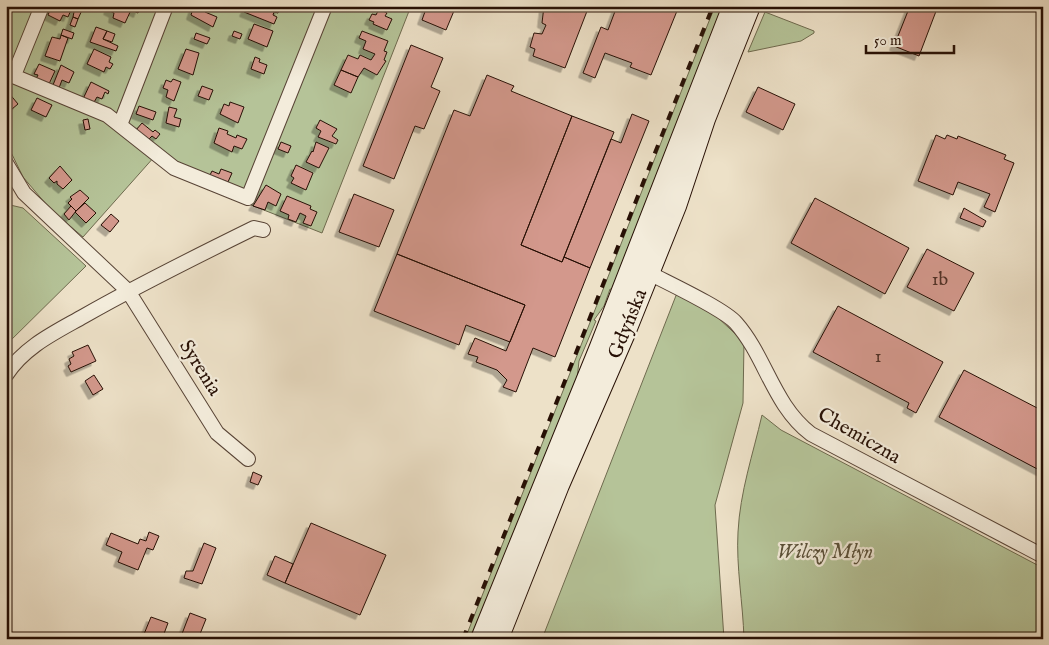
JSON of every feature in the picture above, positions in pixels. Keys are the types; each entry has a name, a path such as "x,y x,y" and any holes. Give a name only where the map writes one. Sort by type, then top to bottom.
{"main road":[{"name":"Gdyńska","path":"481,639 624,284 732,6"},
{"name":"Gdyńska","path":"498,639 559,485 599,396 676,206 702,127 750,6"}],"street":[{"path":"42,6 10,74 107,115 174,168 248,198 326,6"},
{"path":"120,125 166,6"},
{"name":"Syrenia","path":"6,163 24,193 41,211 128,291 217,433 248,459"},
{"path":"6,375 22,355 38,342 128,291 254,228 263,230"},
{"path":"624,284 649,273 643,233"},
{"name":"Chemiczna","path":"649,273 734,320 745,335 783,405 793,418 811,434 1043,556"}],"green space":[{"path":"6,6 411,6 322,233 241,201 155,156 83,237 51,210 23,177 6,142"},
{"path":"715,6 725,6 614,290 610,289 604,306 594,320 596,321 579,361 577,379 473,639 465,639"},
{"path":"765,12 814,31 814,33 801,41 748,52"},
{"path":"6,204 23,208 86,266 6,345"},
{"path":"677,293 715,315 744,342 743,403 715,505 724,639 542,639"},
{"name":"Wilczy Młyn","path":"762,415 781,430 1043,568 1043,639 744,639 738,558 739,517 744,488"}],"building":[{"path":"46,6 62,6 71,10 68,17 63,15 60,21 48,15 50,10"},
{"path":"110,6 123,6 131,10 125,23 113,18 114,13 108,10"},
{"path":"123,6 136,6 140,8 138,13"},
{"path":"194,6 207,6 205,12 217,17 213,27 191,15"},
{"path":"247,6 276,6 280,8 278,13 274,12 273,15 277,17 274,24 244,12"},
{"path":"427,6 456,6 446,30 422,20"},
{"path":"544,6 589,6 565,68 533,56 535,49 530,47 534,33 542,34 546,25 542,23"},
{"path":"617,6 679,6 651,75 630,67 632,63 605,53 595,78 583,73 601,27 608,30"},
{"path":"910,6 938,6 919,56 894,46"},
{"path":"75,7 82,10 78,19 73,17"},
{"path":"379,9 387,13 385,16 392,19 387,30 373,24 374,22 369,20 372,14 376,15"},
{"path":"73,17 78,19 75,27 70,25"},
{"path":"254,24 273,31 267,47 248,39"},
{"path":"96,27 107,31 103,39 118,46 116,51 90,42"},
{"path":"63,29 74,33 72,39 61,35"},
{"path":"107,31 115,34 112,42 103,39"},
{"path":"234,31 242,34 240,39 232,36"},
{"path":"362,31 388,41 384,51 387,52 384,60 386,61 377,75 364,68 358,77 341,70 348,55 358,59 360,55 371,60 375,54 363,49 366,41 359,38"},
{"path":"196,33 210,38 207,44 194,39"},
{"path":"61,35 68,38 60,61 45,56 52,37 60,39"},
{"path":"411,45 443,58 431,87 440,91 424,129 415,126 394,179 363,166"},
{"path":"94,49 111,57 109,62 113,64 110,69 106,67 104,72 87,64"},
{"path":"186,49 199,53 193,75 178,69"},
{"path":"255,57 260,59 259,62 267,65 264,74 251,69"},
{"path":"39,64 55,71 49,84 36,79 38,75 34,74"},
{"path":"61,65 74,72 69,83 62,80 59,88 53,85"},
{"path":"341,70 358,77 351,93 334,85"},
{"path":"487,75 514,86 511,91 572,116 521,245 562,262 564,257 590,268 555,357 533,348 516,392 503,387 507,380 497,370 476,362 478,357 468,354 475,338 506,351 525,305 397,254 454,110 470,116"},
{"path":"173,79 181,82 174,101 166,97 168,90 163,88 166,80 171,82"},
{"path":"91,82 109,91 108,94 105,92 102,99 97,97 93,104 83,99"},
{"path":"202,86 213,90 209,100 198,96"},
{"path":"758,87 795,104 783,130 746,112"},
{"path":"8,92 18,104 6,114 6,93"},
{"path":"37,98 52,105 46,117 31,110"},
{"path":"230,102 244,107 238,123 220,114 224,104 229,106"},
{"path":"139,106 156,112 153,120 136,114"},
{"path":"169,107 177,109 174,117 181,119 179,127 166,123"},
{"path":"632,114 649,121 590,268 564,257 611,139 621,143"},
{"path":"572,116 614,132 562,262 521,245"},
{"path":"88,119 90,129 85,130 83,120"},
{"path":"320,120 337,129 332,136 338,140 336,144 318,137 321,131 316,128"},
{"path":"142,123 153,132 155,130 160,134 156,139 152,136 149,139 136,130"},
{"path":"219,128 228,131 227,134 236,138 237,135 247,139 242,149 234,146 232,152 214,143"},
{"path":"936,135 945,139 947,135 957,139 958,136 1006,155 1004,159 1014,163 995,212 984,207 990,194 958,182 953,195 918,181"},
{"path":"281,142 291,146 288,153 278,149"},
{"path":"316,142 329,148 319,168 306,162 313,152"},
{"path":"296,165 313,173 306,190 291,183 294,178 291,176"},
{"path":"60,166 72,180 63,189 57,184 57,181 54,183 49,178"},
{"path":"221,169 232,173 228,182 210,175 212,171 219,174"},
{"path":"266,185 281,194 276,206 268,202 265,210 253,206"},
{"path":"80,190 89,198 76,211 68,203 72,199 70,197"},
{"path":"354,194 394,210 379,247 339,232"},
{"path":"287,196 311,206 310,209 317,212 311,226 303,223 306,216 300,213 296,222 288,219 289,215 280,211"},
{"path":"815,198 909,248 885,294 791,243"},
{"path":"85,203 96,213 86,223 75,212"},
{"path":"71,206 76,211 69,220 64,214"},
{"path":"964,208 986,221 983,227 960,218"},
{"path":"111,214 119,221 110,232 101,225"},
{"path":"927,249 974,273 954,311 907,287"},
{"path":"397,254 525,305 510,342 466,325 459,345 374,311"},
{"path":"838,306 943,362 916,413 907,408 909,403 813,352"},
{"path":"88,345 96,361 71,372 68,366 71,364 69,359 74,356 72,352"},
{"path":"964,370 1043,411 1043,472 939,417"},
{"path":"94,375 103,389 93,395 85,381"},
{"path":"253,472 262,476 258,485 250,482"},
{"path":"311,523 386,555 360,615 285,583"},
{"path":"149,532 159,536 153,550 147,548 138,570 118,562 122,552 106,545 111,533 138,544 140,539 146,541"},
{"path":"204,543 216,548 202,584 184,578 186,571 193,571"},
{"path":"275,556 293,564 285,583 267,575"},
{"path":"190,613 206,619 198,639 180,639"},
{"path":"151,617 168,623 162,639 142,639"}],"railway":[{"path":"463,639 713,6"}]}
